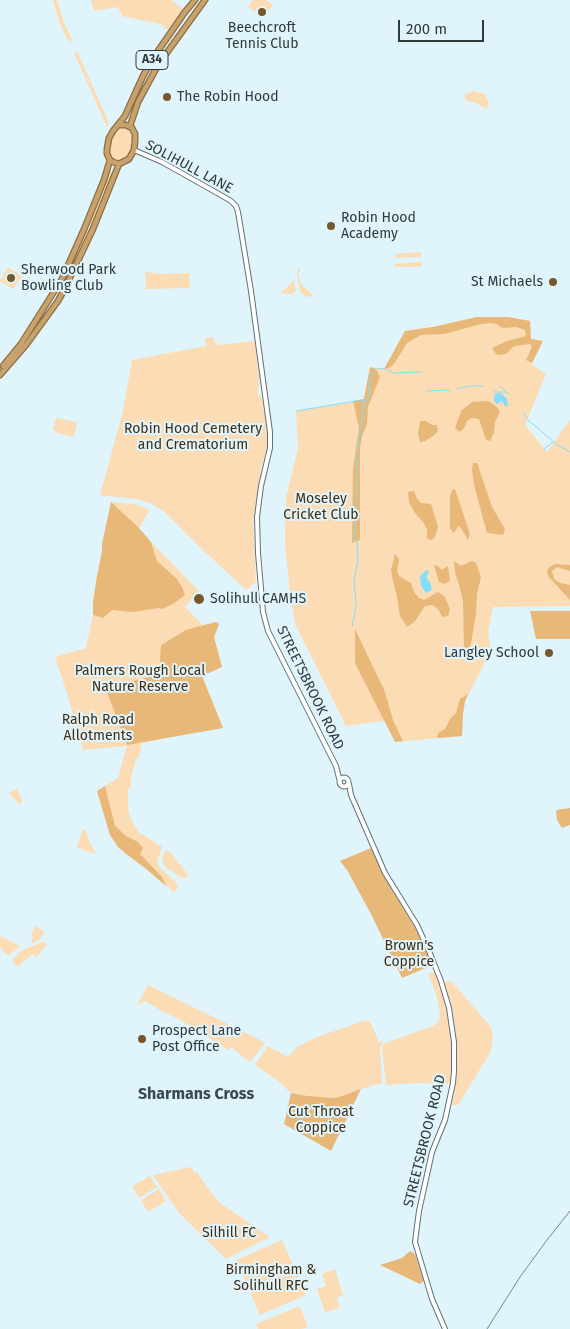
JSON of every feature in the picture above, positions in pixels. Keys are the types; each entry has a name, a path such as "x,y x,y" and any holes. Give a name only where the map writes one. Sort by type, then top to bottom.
{"highway":[{"name":"A34","path":"119,125 151,61 195,0"},
{"name":"A34","path":"130,126 138,102 158,65 205,0"},
{"path":"0,370 58,301 69,282 119,164 129,158 134,150 135,134 130,126 119,125 108,143 106,152 110,160 119,164"},
{"path":"0,375 26,345 62,279 104,180 110,160"},
{"path":"85,227 93,229"},
{"path":"62,279 69,282"},
{"path":"51,297 58,301"}],"main road":[{"name":"SOLIHULL LANE","path":"134,150 162,162 231,201 236,206 251,291"},
{"name":"STREETSBROOK ROAD","path":"251,291 270,432 270,448 261,486 257,517 263,612 270,635 336,766 344,777"},
{"name":"STREETSBROOK ROAD","path":"336,766 340,782"},
{"path":"344,777 348,779 349,784 344,787 340,782 344,777"},
{"name":"STREETSBROOK ROAD","path":"349,784 351,795 385,873 417,925 429,951 449,1008 454,1042 453,1083 445,1120 432,1152 419,1211 415,1242 432,1298 446,1329"},
{"name":"STREETSBROOK ROAD","path":"344,787 351,795"}],"green space":[{"path":"53,0 57,0 64,23 72,39 70,42 59,21"},
{"path":"91,0 171,0 184,10 168,30 160,24 122,16 118,7 94,11"},
{"name":"Beechcroft Tennis Club","path":"253,0 266,0 273,5 264,17 248,7"},
{"path":"74,53 78,53 109,123 107,127"},
{"path":"474,91 485,94 489,103 486,109 476,103 465,100 465,94"},
{"path":"122,126 128,127 133,134 132,146 123,161 115,162 108,152 110,142 117,129"},
{"path":"110,167 111,176 91,226 89,224"},
{"path":"86,229 90,231 66,280 64,278"},
{"path":"421,252 421,257 395,258 395,254"},
{"path":"422,262 421,267 395,267 395,264"},
{"name":"Sherwood Park Bowling Club","path":"8,267 22,276 13,289 0,281"},
{"path":"298,269 301,269 298,273 301,284 312,294 312,297 305,296 300,291 297,274"},
{"path":"145,272 162,274 189,273 190,288 146,289"},
{"path":"293,281 296,291 292,294 281,293"},
{"name":"Moseley Cricket Club","path":"477,317 508,317 530,321 531,339 543,341 532,363 546,374 525,425 547,452 570,420 570,606 493,607 488,632 491,651 465,701 462,736 395,742 390,720 346,726 296,626 291,602 285,547 285,524 286,498 298,448 296,411 364,400 370,367 384,369 405,331"},
{"path":"477,317 508,317 530,321 531,339 543,341 532,363 526,360 532,347 530,344 514,346 506,354 501,355 496,354 492,348 507,341 526,336 525,330 516,327 502,328 497,324 491,323 444,334 421,335 407,343 394,364 384,369 405,331"},
{"name":"Robin Hood Cemetery and Crematorium","path":"213,337 216,345 255,341 259,378 258,394 262,398 266,424 268,444 261,468 253,521 256,582 246,590 165,512 150,503 136,499 100,495 123,411 132,360 206,346 205,338"},
{"path":"370,367 376,369 380,377 368,407 367,424 362,436 360,448 360,540 352,543 353,469 359,427 353,401 364,399"},
{"path":"488,401 497,407 500,412 490,441 486,440 479,419 472,418 467,421 460,432 455,428 461,411 472,402"},
{"path":"56,418 77,422 74,437 57,433 57,431 53,430"},
{"path":"420,421 437,425 438,431 425,441 420,442 418,434"},
{"path":"473,463 477,463 492,507 505,529 503,535 487,533 474,485"},
{"path":"455,489 470,534 468,540 458,526 454,533 450,528 450,497 452,490"},
{"path":"414,491 421,503 431,504 438,527 435,537 431,540 427,538 427,530 424,523 415,513 409,502 408,492"},
{"name":"Palmers Rough Local Nature Reserve","path":"111,502 135,504 150,510 139,528 199,591 185,607 203,625 216,622 219,624 214,637 222,667 202,676 223,728 142,743 131,778 131,788 128,788 130,817 139,833 162,847 157,862 160,868 178,886 174,893 118,847 110,835 97,791 118,778 127,746 83,750 55,657 86,648 93,615 93,602 102,544"},
{"path":"111,502 151,542 157,561 176,578 182,587 185,595 173,604 162,609 133,612 112,610 103,618 93,615 93,602 102,544"},
{"path":"395,554 399,559 397,571 399,576 411,583 414,592 419,598 424,600 438,592 445,597 450,609 448,616 442,617 438,609 433,605 425,606 415,621 407,627 400,616 391,570"},
{"path":"454,561 461,566 472,561 476,563 481,577 468,652 464,649 463,601"},
{"path":"556,564 570,565 570,571 557,567 552,571 554,579 560,583 570,585 570,600 548,576 547,570"},
{"path":"434,565 442,570 448,566 450,581 444,584 439,582"},
{"path":"530,611 570,611 570,639 536,639"},
{"path":"216,622 219,624 214,637 222,667 202,676 223,728 127,745 105,687 159,675 161,645 186,630"},
{"path":"355,629 385,692 393,720 403,741 395,742 355,663"},
{"path":"468,694 463,714 462,736 437,738 438,733 445,729 450,719 456,713 460,699"},
{"path":"105,786 115,826 126,836 138,842 143,848 140,854 162,877 166,886 118,847 110,835 97,791"},
{"path":"17,788 22,801 20,804 9,793"},
{"path":"570,808 570,825 562,828 557,820 556,810"},
{"path":"85,829 89,841 96,854 77,846"},
{"name":"Brown's Coppice","path":"371,848 433,965 402,978 371,914 340,861"},
{"path":"166,850 171,853 189,876 182,878 164,866 162,857"},
{"path":"35,926 45,932 39,940 31,944 33,936 31,935"},
{"path":"0,936 20,946 7,955 0,947"},
{"path":"43,942 47,944 37,957 32,954 18,967 12,960 22,950"},
{"path":"436,972 448,1013 452,1039 453,1063 450,1084 417,1083 386,1085 383,1045 433,1026 439,1020 440,1014 436,994 428,973"},
{"path":"447,981 451,981 490,1026 493,1035 491,1051 458,1105 452,1105 457,1065 456,1034 453,1015 444,984"},
{"path":"148,985 265,1043 250,1062 231,1047 228,1050 179,1019 145,1001 137,1005"},
{"path":"364,1021 370,1021 379,1042 383,1041 380,1048 382,1084 373,1085 336,1098 308,1096 291,1093 255,1065 268,1046 288,1057 297,1047 317,1037"},
{"name":"Cut Throat Coppice","path":"361,1089 331,1151 284,1124 291,1093 336,1098"},
{"name":"Silhill FC","path":"191,1167 195,1173 197,1172 220,1203 270,1237 226,1259 179,1213 153,1175"},
{"path":"150,1176 157,1187 139,1198 132,1186"},
{"path":"159,1189 166,1201 148,1212 141,1200"},
{"name":"Birmingham & Solihull RFC","path":"282,1240 306,1295 260,1315 236,1260"},
{"path":"410,1251 415,1254 424,1281 420,1284 380,1265 402,1258"},
{"path":"335,1269 343,1295 337,1298 340,1308 325,1312 317,1289 326,1286 322,1274"},
{"path":"300,1306 308,1327 302,1329 258,1329 256,1324"}],"water":[{"path":"500,393 507,399 508,406 505,406 502,401 496,404 495,394"},
{"path":"427,570 429,572 427,579 432,590 426,593 421,586 420,576"}],"waterway":[{"path":"357,450 365,401 369,395 371,376 378,368 385,369"},
{"path":"387,370 398,373"},
{"path":"399,373 421,372"},
{"path":"457,389 470,386"},
{"path":"472,386 483,386"},
{"path":"500,386 505,391"},
{"path":"426,391 450,390"},
{"path":"493,392 506,392 509,394"},
{"path":"296,411 365,401"},
{"path":"524,413 526,417"},
{"path":"527,419 555,443"},
{"path":"544,449 553,442"},
{"path":"556,444 570,452"},
{"path":"352,626 356,605 354,581 358,560 357,541 355,540 357,453"}],"railway":[{"path":"487,1329 520,1277 570,1211"}],"place":[{"name":"Beechcroft Tennis Club","path":"262,12"},
{"name":"The Robin Hood","path":"167,97"},
{"name":"Robin Hood Academy","path":"331,226"},
{"name":"Sherwood Park Bowling Club","path":"11,278"},
{"name":"St Michaels","path":"553,282"},
{"name":"Solihull CAMHS","path":"199,599"},
{"name":"Langley School","path":"549,653"},
{"name":"Prospect Lane Post Office","path":"142,1039"}],"district":[{"name":"Sharmans Cross","path":"196,1095"}],"park label":[{"name":"Ralph Road Allotments","path":"98,728"}]}
